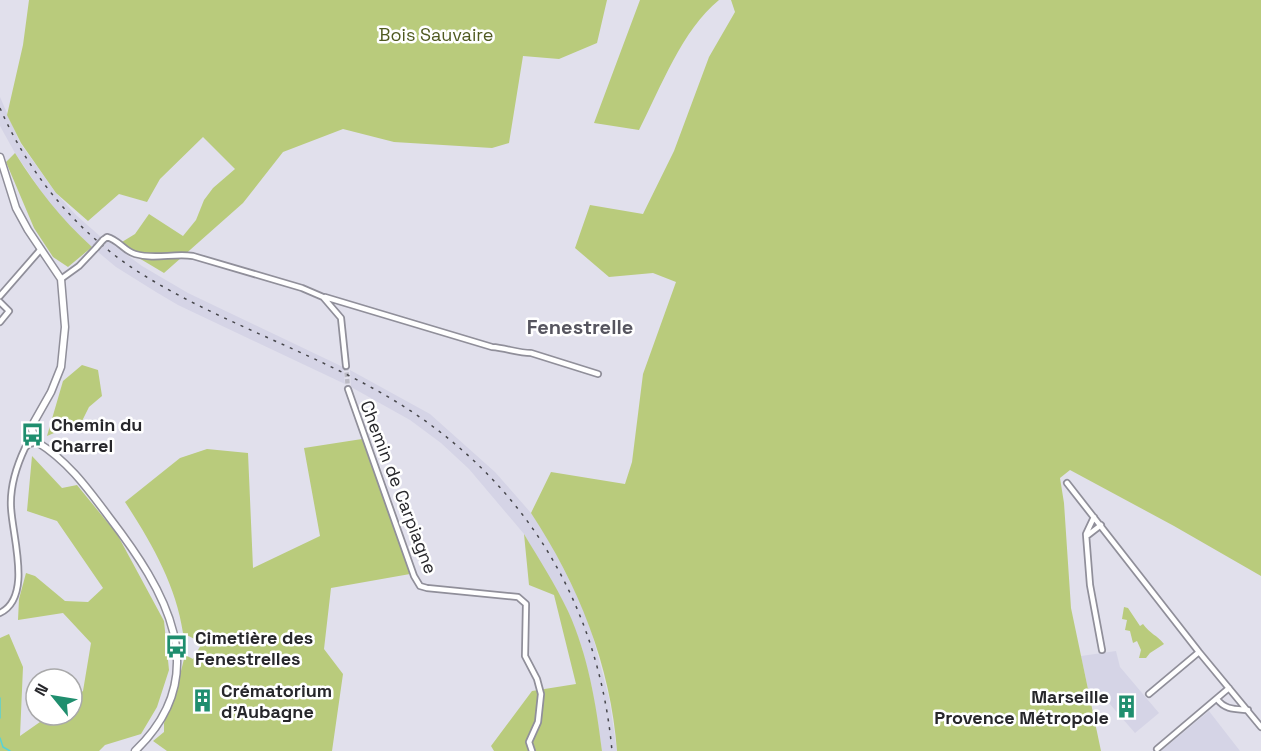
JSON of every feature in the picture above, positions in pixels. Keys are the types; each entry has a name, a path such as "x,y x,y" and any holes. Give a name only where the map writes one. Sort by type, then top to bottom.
{"street":[{"path":"0,157 16,208 61,279 65,327 61,368 33,425 33,434 37,442 62,460 79,478 146,569 169,615 177,645 176,674 171,694 155,729 135,751"},
{"path":"61,279 79,266 107,237 115,239 132,254 149,258 180,254 193,256 492,347 531,353 598,374"},
{"path":"0,296 41,249"},
{"path":"323,297 341,318 346,366"},
{"path":"0,302 9,311 0,322"},
{"name":"Chemin de Carpiagne","path":"348,389 414,576 420,586 518,597 526,604 525,656 537,679 541,694 538,722 529,742 532,751"},
{"path":"0,613 6,610 15,599 19,581 10,505 14,482 25,448 37,442"},
{"path":"1067,483 1199,652 1261,727"},
{"path":"1094,517 1089,524 1086,537 1090,585 1102,650"},
{"path":"1086,537 1101,525"},
{"path":"1149,694 1199,652"},
{"path":"1156,749 1230,688"},
{"path":"1217,699 1228,708 1248,710"}],"shaded area":[{"path":"0,97 20,143 56,193 101,237 92,247 50,204 15,153 0,126"},
{"path":"108,241 142,266 188,293 343,367 345,384 178,305 156,292 116,267 98,252"},
{"path":"350,370 430,414 495,472 531,513 547,536 590,626 609,698 617,751 602,751 592,688 582,648 568,611 524,534 469,469 441,443 410,420 351,387"},
{"path":"1116,651 1120,667 1159,713 1135,733 1102,695 1090,698 1081,656"},
{"path":"1209,711 1240,751 1161,751"}],"green space":[{"name":"Bois Sauvaire","path":"29,0 607,0 597,43 559,59 523,56 509,143 492,148 394,142 343,129 283,152 243,203 164,273 117,245 135,234 149,214 183,236 196,220 204,200 213,188 235,169 203,137 160,179 147,202 119,194 88,221 56,193 21,143 7,115 23,45"},
{"path":"640,0 719,0 706,12 683,43 639,130 594,123"},
{"path":"731,0 1261,0 1261,576 1070,470 1060,478 1064,503 1071,608 1101,751 617,751 614,719 600,657 577,597 548,540 531,513 551,472 625,484 632,462 643,374 676,282 653,273 609,277 575,248 590,205 643,214 674,151 709,57 735,12"},
{"path":"15,153 50,203 92,247 68,267 53,257 34,228 6,162"},
{"path":"82,365 98,370 102,396 89,407 82,421 47,436 63,381"},
{"path":"362,439 410,574 331,588 324,649 343,674 332,751 167,751 153,741 164,732 164,723 175,695 185,655 193,659 202,643 183,633 175,598 161,564 125,502 180,458 207,449 248,453 253,568 320,536 304,448"},
{"path":"32,456 62,488 77,485 117,534 164,621 169,670 157,707 141,734 105,745 99,751 0,751 0,638 9,634 23,667 20,736 33,727 84,727 84,685 91,643 63,613 18,620 19,599 26,573 35,576 65,601 88,602 103,588 57,521 27,511"},
{"path":"524,534 558,591 575,628 590,679 602,751 494,751 491,746 532,691 576,684 554,595 529,585"},
{"path":"1124,607 1128,608 1140,626 1143,624 1164,644 1146,658 1139,658 1141,650 1137,641 1133,643 1130,631 1125,630 1127,620 1122,619"}],"waterway":[{"path":"0,698 0,718"},
{"path":"0,738 3,747 10,751"}],"tunnel":[{"path":"346,366 348,389"}],"railway":[{"path":"0,108 26,158 42,181 79,224 122,260 145,276 201,307 376,390 425,421 469,456 508,496 540,540 568,588 589,639 604,694 612,751"}],"place":[{"name":"Chemin du Charrel","path":"33,434"},
{"name":"Cimetière des Fenestrelles","path":"177,647"},
{"name":"Crématorium d'Aubagne","path":"203,700"},
{"name":"Marseille Provence Métropole","path":"1127,706"}],"district":[{"name":"Fenestrelle","path":"580,327"}]}
